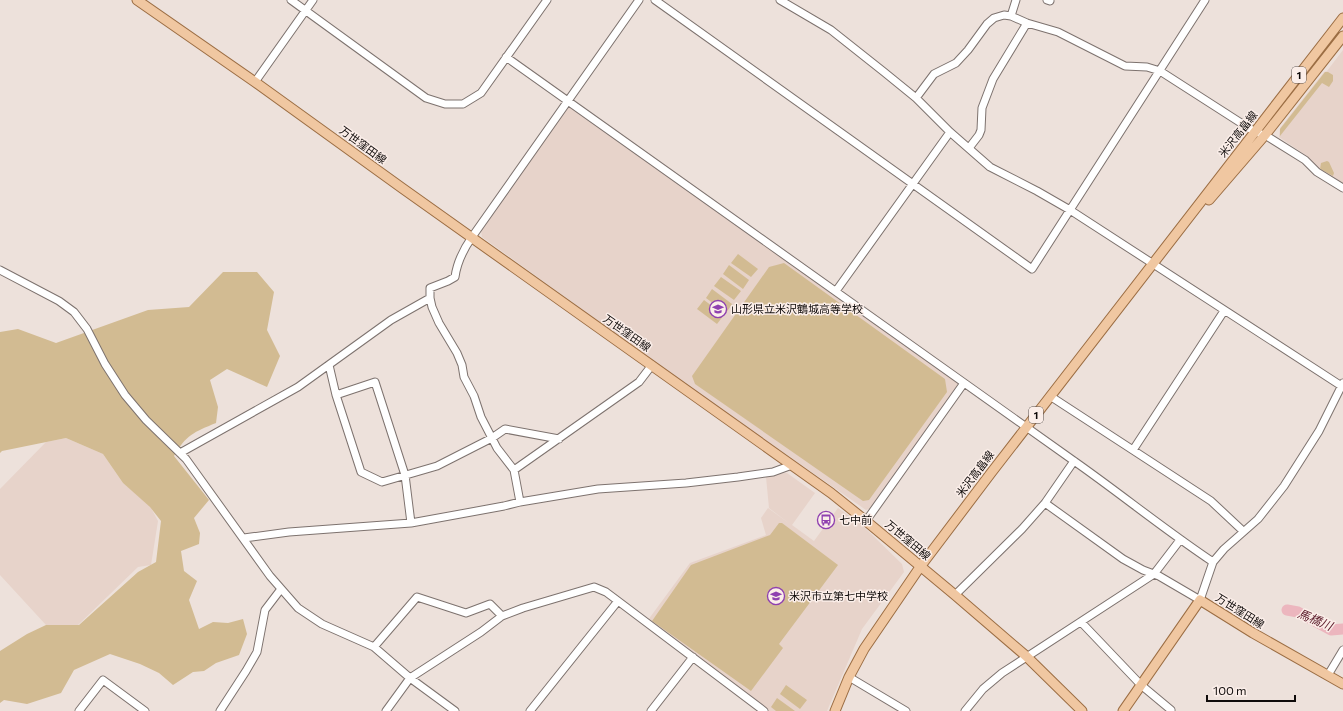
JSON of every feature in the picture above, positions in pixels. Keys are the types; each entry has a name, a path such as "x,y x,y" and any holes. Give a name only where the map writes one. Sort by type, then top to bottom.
{"main road":[{"name":"万世窪田線","path":"138,0 792,465 866,521 955,595 1026,656 1082,711"},
{"name":"米沢高畠線","path":"835,711 849,677 870,639 920,567 1026,427 1343,18"},
{"name":"米沢高畠線","path":"1153,264 1265,135 1343,36"},
{"name":"万世窪田線","path":"1123,711 1200,600 1238,625 1343,684"}],"street":[{"path":"290,0 426,98 445,104 463,104 481,93 547,0"},
{"path":"255,82 313,0"},
{"path":"520,502 514,470 497,448 481,417 474,396 464,377 462,365 432,307 430,288 454,277 461,253 639,0"},
{"path":"655,0 1032,269 1160,71 1203,1"},
{"path":"780,0 831,30 884,72 916,98 950,132 990,167 1070,210 1342,386 1319,431 1284,486 1258,519 1224,549 1213,562 1200,600 1159,576 1123,560 1044,503"},
{"path":"1011,16 1016,0"},
{"path":"916,98 934,74 956,63 968,50 987,24 994,18 1004,15 1011,16 1027,23 1058,32 1125,66 1147,67 1160,71 1255,132 1265,135 1304,160 1317,172 1343,188"},
{"path":"969,148 981,130 982,108 993,79 1027,23"},
{"path":"506,57 1074,460 1137,506 1180,540 1213,562"},
{"path":"836,291 950,132"},
{"path":"0,270 59,301 74,312 87,329 105,364 125,395 146,420 180,453 281,589 298,608 322,624 374,647 410,678 455,711"},
{"path":"180,453 298,387 391,320 430,298"},
{"path":"1133,450 1224,311"},
{"path":"329,365 336,395 361,472 382,482 437,466 492,438 504,429 559,439"},
{"path":"514,470 639,382 652,365"},
{"path":"336,395 375,382 405,475 411,524"},
{"path":"866,521 964,383"},
{"path":"1050,396 1211,501 1243,531"},
{"path":"955,595 1022,529 1044,503 1074,460"},
{"path":"244,538 289,532 411,524 520,502 598,489 686,483 773,472 792,465"},
{"path":"965,711 992,680 1026,656 1154,574 1180,540"},
{"path":"386,711 410,678 502,616 523,608 594,587 606,592 764,711"},
{"path":"220,711 257,652 265,610 281,589"},
{"path":"374,647 417,597 466,613 490,604 502,616"},
{"path":"530,711 618,601"},
{"path":"1081,622 1142,685 1171,710"},
{"path":"1328,676 1343,650"},
{"path":"651,711 692,657"},
{"path":"849,677 906,711"},
{"path":"79,711 103,680 145,711"}],"shaded area":[{"path":"1343,50 1343,184 1319,169 1307,156 1279,137 1280,128"},
{"path":"1325,72 1333,75 1333,81 1329,87 1322,83 1280,136 1280,129"},
{"name":"山形県立米沢鶴城高等学校","path":"572,107 957,381 959,387 872,508 866,510 681,381 482,237 481,231 567,108"},
{"path":"1327,161 1329,162 1334,173 1333,176 1320,169 1321,163"},
{"path":"738,254 758,269 751,277 731,263"},
{"path":"784,263 945,379 947,392 869,500 863,501 695,384 692,376 769,267"},
{"path":"729,265 749,280 743,289 723,274"},
{"path":"223,272 257,272 274,292 267,330 280,356 267,387 227,369 210,380 218,407 216,423 191,435 178,449 174,456 209,500 194,518 200,533 199,544 181,551 184,571 197,581 189,600 199,629 213,622 228,623 243,619 247,634 239,655 216,663 204,671 193,672 173,685 159,673 140,664 110,654 74,670 61,693 27,704 4,700 0,703 0,651 27,634 46,625 79,625 138,572 156,562 161,521 150,507 123,483 103,454 66,438 2,451 0,453 0,332 18,329 56,343 148,310 189,307"},
{"path":"721,277 741,291 734,300 714,286"},
{"path":"712,289 732,304 726,313 706,298"},
{"path":"704,300 724,315 717,324 697,309"},
{"path":"66,438 103,454 123,483 150,506 158,521 151,565 138,567 78,625 46,625 0,575 0,489 46,442"},
{"name":"米沢市立第七中学校","path":"787,473 815,493 792,525 814,541 838,508 862,525 902,564 904,572 862,629 827,711 769,711 648,620 690,563 766,535 761,518 768,508 790,524 769,508 766,477"},
{"path":"779,523 782,523 838,565 779,644 783,648 751,691 652,621 691,565 770,535"},
{"path":"786,685 807,700 800,709 780,694"},
{"path":"777,698 795,711 776,711 771,707"}],"waterway":[{"name":"馬橋川","path":"1287,610 1298,612 1331,630 1343,629"}],"place":[{"name":"山形県立米沢鶴城高等学校","path":"718,309"},
{"name":"七中前","path":"826,520"},
{"name":"米沢市立第七中学校","path":"776,596"}]}
